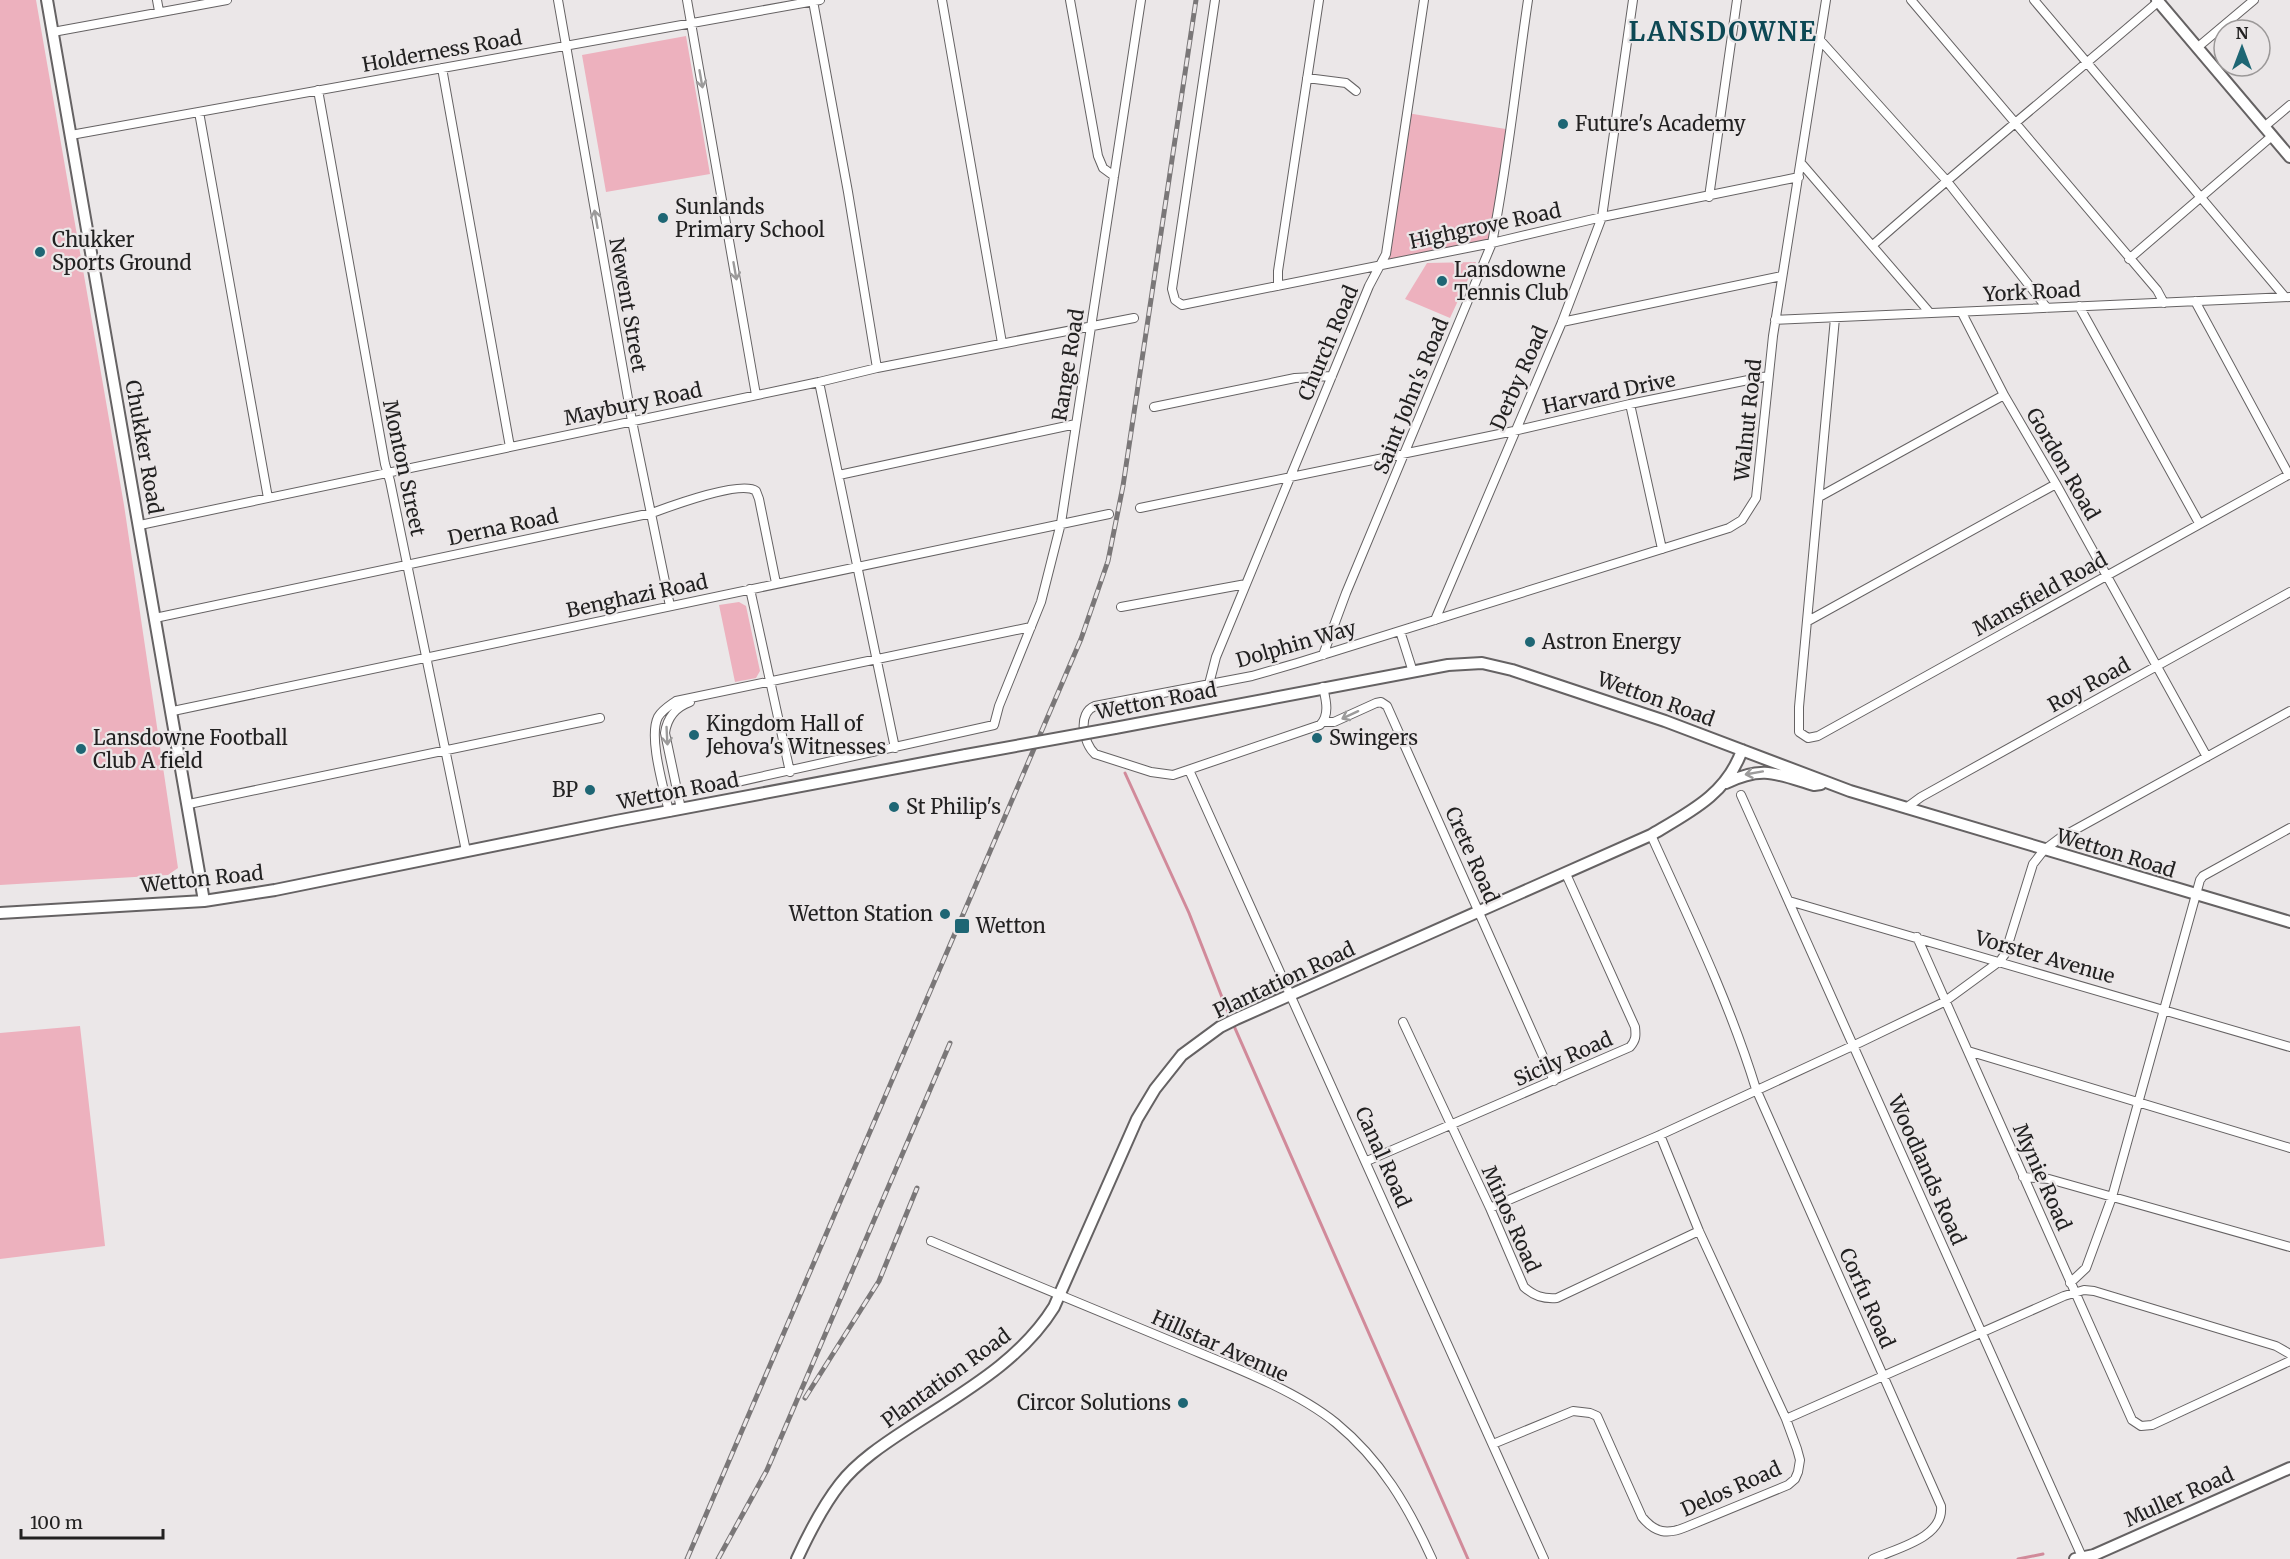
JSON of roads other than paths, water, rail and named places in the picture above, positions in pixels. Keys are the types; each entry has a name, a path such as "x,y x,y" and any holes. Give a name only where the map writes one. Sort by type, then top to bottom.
{"street":[{"name":"Chukker Road","path":"47,0 189,804 204,901"},
{"path":"157,0 159,11"},
{"path":"53,32 227,0"},
{"name":"Newent Street","path":"558,0 632,421 670,606"},
{"path":"687,0 756,394"},
{"path":"942,0 1002,343"},
{"path":"1070,0 1098,156 1103,168 1114,176"},
{"name":"Range Road","path":"895,748 994,725 999,706 1031,627 1049,574 1076,424 1141,0"},
{"name":"Highgrove Road","path":"1215,0 1172,290 1172,296 1178,303 1187,305 1799,177"},
{"path":"1278,286 1319,0"},
{"name":"Church Road","path":"1209,684 1216,657 1246,584 1369,286 1386,254 1424,0"},
{"name":"Saint John's Road","path":"1323,656 1492,243 1504,181 1528,0"},
{"name":"Derby Road","path":"1435,620 1562,322 1602,217 1633,0"},
{"path":"1709,197 1737,0"},
{"name":"Walnut Road","path":"1400,631 1729,528 1742,520 1750,510 1756,498 1759,479 1775,320 1826,0"},
{"path":"2034,0 2288,297"},
{"path":"2198,47 2254,0"},
{"path":"816,1 877,368"},
{"name":"Holderness Road","path":"71,135 796,2 816,1"},
{"path":"1873,245 1946,180 2158,1 2290,156"},
{"path":"1915,2 2157,290 2164,303"},
{"path":"1820,40 1946,180 2047,309"},
{"path":"442,68 510,447"},
{"path":"1307,78 1346,83 1356,91"},
{"name":"Monton Street","path":"318,90 387,472 466,851"},
{"path":"2264,127 2290,105"},
{"path":"199,112 268,498"},
{"path":"2129,259 2272,136"},
{"path":"1801,163 1930,313"},
{"path":"1562,322 1782,276"},
{"name":"York Road","path":"1775,320 2288,297"},
{"path":"2195,301 2289,474"},
{"path":"2079,306 2199,523"},
{"name":"Gordon Road","path":"1962,313 2004,395 2056,484 2207,757"},
{"name":"Maybury Road","path":"140,525 877,368 1134,318"},
{"path":"1808,621 1835,318"},
{"path":"1154,406 1295,378 1332,376"},
{"name":"Harvard Drive","path":"1140,508 1768,376"},
{"path":"728,784 895,748 819,382"},
{"path":"1819,497 2004,395"},
{"path":"1630,404 1662,549"},
{"path":"839,475 1076,424"},
{"name":"Mansfield Road","path":"1808,621 1798,724 1799,732 1813,738 2289,474"},
{"path":"1808,621 2056,484"},
{"name":"Derna Road","path":"155,618 652,513 696,498 743,487 756,491 759,499 776,583"},
{"name":"Benghazi Road","path":"172,711 1109,514"},
{"path":"1121,607 1246,584"},
{"path":"750,589 790,772"},
{"name":"Roy Road","path":"1906,808 1921,797 2290,592"},
{"path":"669,812 655,726 664,709 676,701 1031,627"},
{"path":"1400,631 1413,672"},
{"name":"Dolphin Way","path":"1323,722 1308,730 1173,775 1161,774 1095,754 1089,747 1083,723 1088,710 1095,706 1252,676 1400,631"},
{"name":"Wetton Road","path":"0,913 204,901 275,890 681,809 1323,687 1462,663 1497,666 1614,703 1827,783 2196,896 2290,922"},
{"path":"1323,687 1327,710 1323,722"},
{"path":"681,809 668,751 666,726 675,711 702,696"},
{"name":"Crete Road","path":"1323,722 1334,722 1376,703 1381,702 1387,706 1554,1081"},
{"path":"1490,1208 1660,1135 1944,1002 2000,961 2009,946 2033,864 2044,850 2060,838 2290,711"},
{"path":"189,804 600,718"},
{"name":"Plantation Road","path":"797,1559 815,1521 846,1477 897,1435 1006,1362 1038,1331 1054,1307 1137,1119 1164,1075 1187,1051 1220,1027 1651,835 1684,816 1724,784 1735,769 1742,750"},
{"name":"Canal Road","path":"1190,770 1544,1559"},
{"path":"1724,784 1744,775 1761,771 1814,785 1827,783"},
{"name":"Woodlands Road","path":"1741,795 2080,1558"},
{"path":"2070,1283 2086,1268 2112,1197 2198,885 2203,876 2290,828"},
{"name":"Corfu Road","path":"1651,835 1723,993 1756,1089 1938,1499 1941,1511 1938,1522 1930,1534 1873,1559"},
{"name":"Sicily Road","path":"1367,1161 1450,1127 1630,1047 1636,1038 1635,1027 1566,874"},
{"name":"Vorster Avenue","path":"1789,901 2290,1047"},
{"name":"Mynie Road","path":"1917,937 2132,1420 2141,1426 2152,1425 2290,1361"},
{"name":"Minos Road","path":"1403,1022 1450,1127 1490,1208 1524,1287 1531,1293 1548,1299 1557,1298 1699,1231"},
{"path":"1968,1051 2290,1148"},
{"name":"Delos Road","path":"1493,1444 1572,1411 1597,1416 1642,1517 1651,1527 1663,1532 1673,1532 1788,1485 1795,1479 1800,1460 1786,1419 1699,1231 1660,1135"},
{"path":"2023,1176 2049,1179 2290,1247"},
{"name":"Hillstar Avenue","path":"931,1242 1236,1369 1300,1400 1328,1417 1378,1464 1390,1480 1414,1520 1431,1559"},
{"path":"1786,1419 1981,1332 2084,1290 2094,1291 2276,1346 2290,1354"},
{"name":"Muller Road","path":"2080,1558 2094,1555 2290,1468"}],"waterway":[{"path":"1125,773 1189,913 1227,1010 1468,1559"},
{"path":"2018,1559 2043,1554"}],"railway":[{"path":"687,1559 1081,639 1108,561 1123,486 1196,0"},
{"path":"718,1559 767,1470 950,1043"},
{"path":"805,1398 879,1281 917,1188"}],"place":[{"name":"Future's Academy","path":"1563,124"},
{"name":"Sunlands Primary School","path":"663,218"},
{"name":"Chukker Sports Ground","path":"40,252"},
{"name":"Lansdowne Tennis Club","path":"1442,281"},
{"name":"Astron Energy","path":"1530,642"},
{"name":"Kingdom Hall of Jehova's Witnesses","path":"694,735"},
{"name":"Swingers","path":"1317,738"},
{"name":"Lansdowne Football Club A field","path":"81,749"},
{"name":"BP","path":"590,790"},
{"name":"St Philip's","path":"894,807"},
{"name":"Wetton Station","path":"945,914"},
{"name":"Wetton","path":"962,926"},
{"name":"Circor Solutions","path":"1183,1403"}],"district":[{"name":"LANSDOWNE","path":"1723,32"}]}
